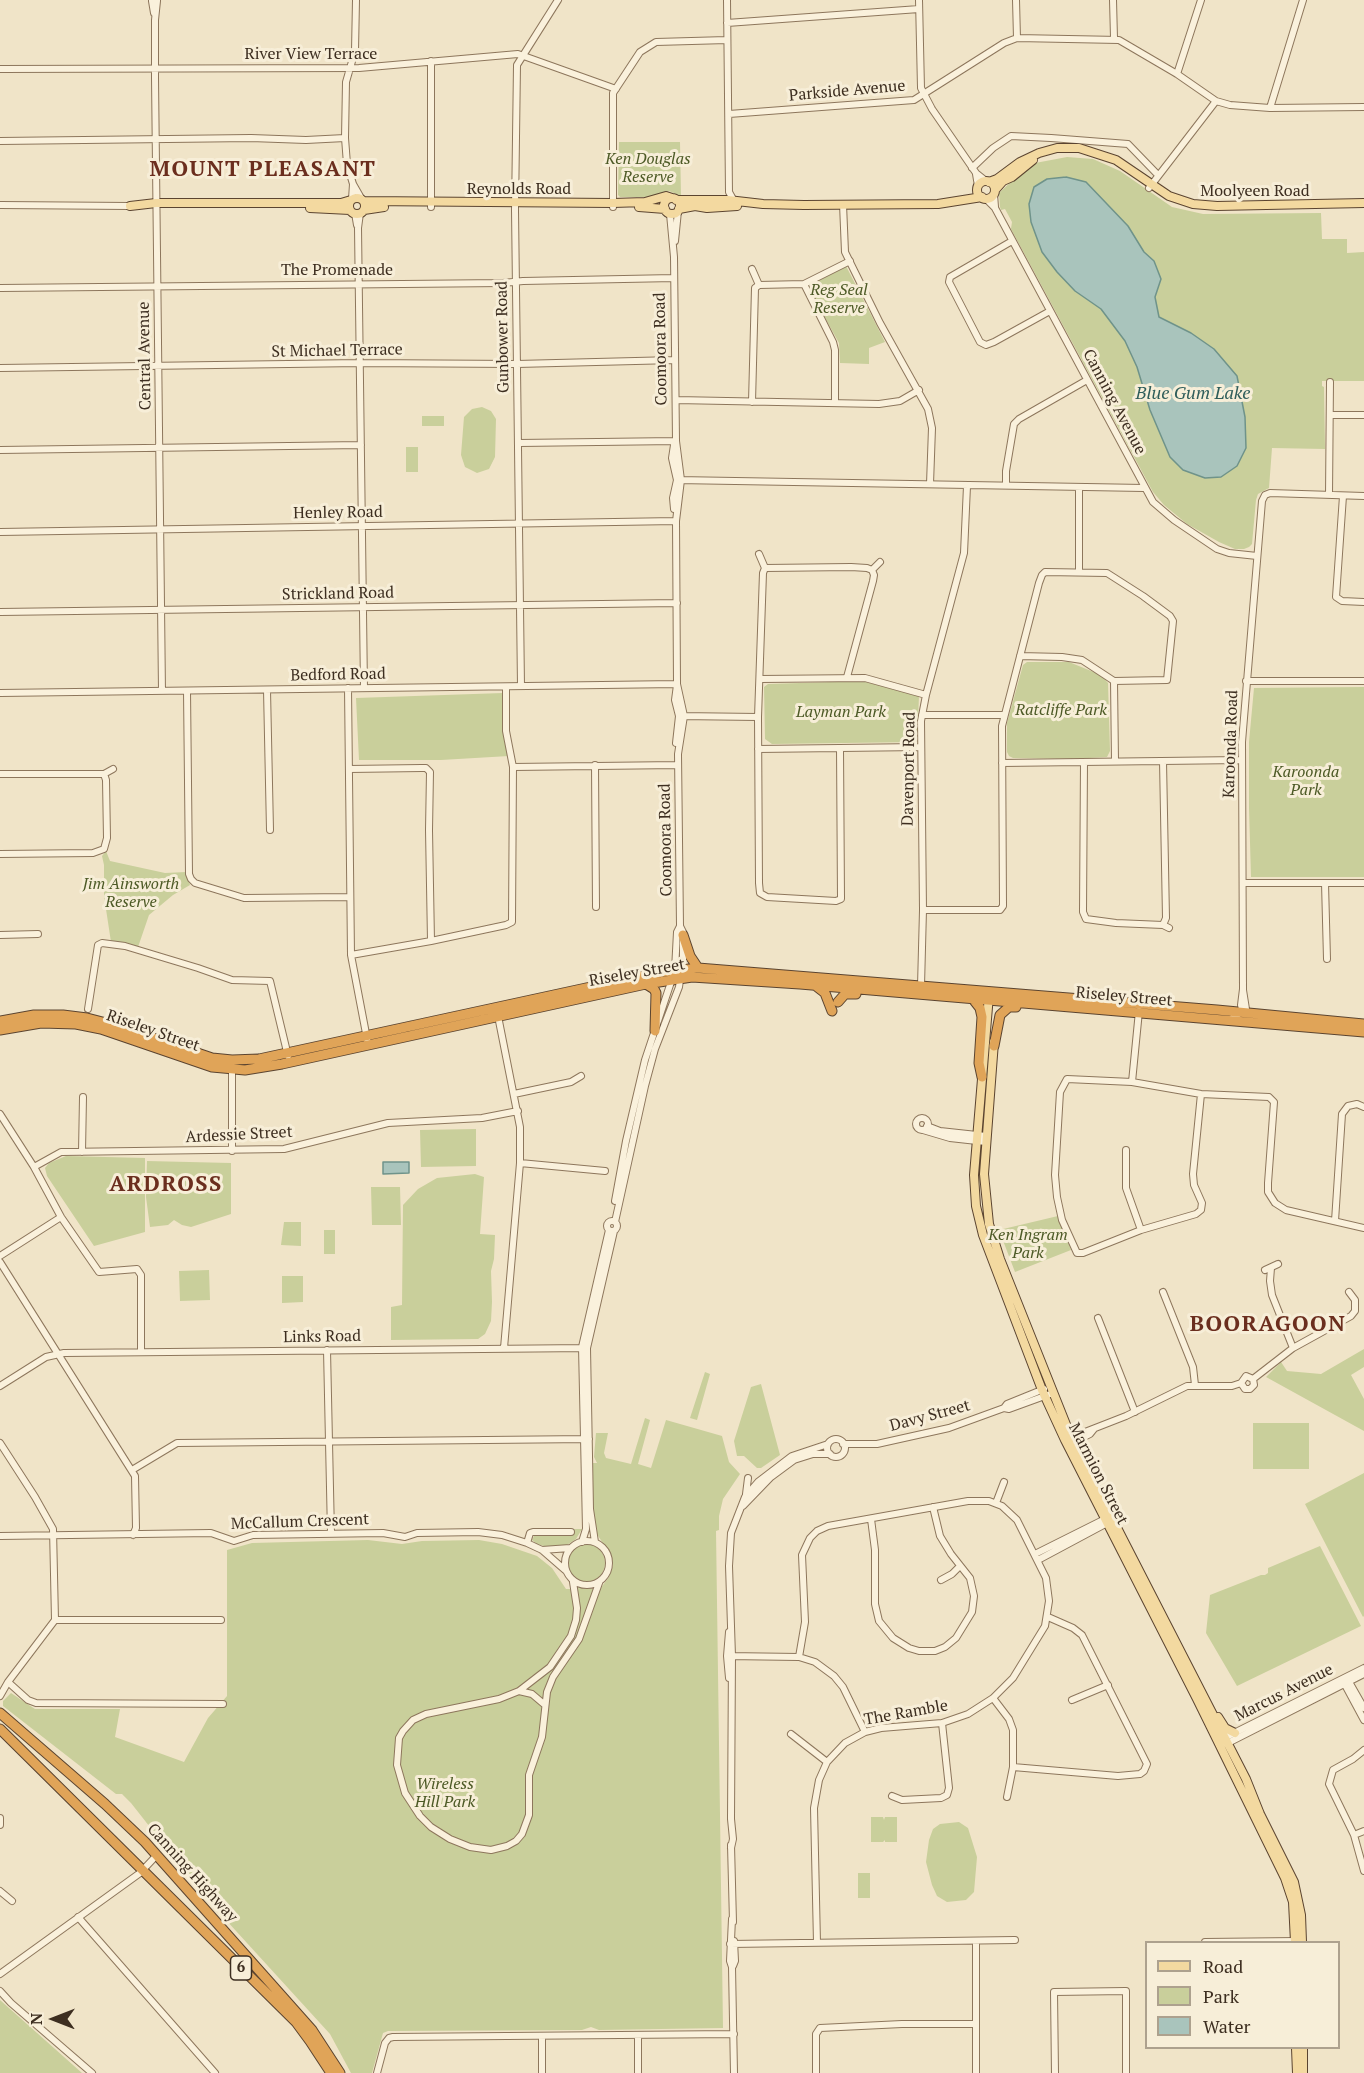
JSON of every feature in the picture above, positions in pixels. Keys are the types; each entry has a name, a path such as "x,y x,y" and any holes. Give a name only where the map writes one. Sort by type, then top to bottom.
{"highway":[{"path":"681,930 690,956 699,968"},
{"name":"Riseley Street","path":"368,1040 498,1016 645,984 699,968 921,986 1053,1006 1242,1013 1364,1024"},
{"name":"Riseley Street","path":"0,1030 88,1018 203,1065 232,1065 259,1059 288,1058 599,985 677,974 973,999 993,997 1139,1009 1228,1021 1364,1032"},
{"path":"645,984 654,989 656,993 655,1030"},
{"path":"816,986 825,993 832,1011"},
{"path":"838,1002 845,994 862,994 869,990"},
{"path":"973,999 980,1008 982,1017 979,1063 982,1077"},
{"path":"994,1047 1000,1015 1009,1007 1043,1010 1053,1006"},
{"name":"Riseley Street","path":"0,1021 34,1015 88,1018 232,1065"},
{"name":"Canning Highway","path":"0,1713 127,1824 312,2030 340,2073"},
{"name":"Canning Highway","path":"0,1729 296,2022 331,2073"}],"main road":[{"name":"Moolyeen Road","path":"988,181 997,179 1031,156 1047,150 1064,148 1107,155 1171,202 1202,210 1364,208"},
{"name":"Moolyeen Road","path":"994,192 1003,181 1012,177 1031,160 1060,153 1100,157 1176,199 1202,206 1364,203"},
{"path":"968,199 988,181"},
{"name":"Canning Avenue","path":"988,181 994,185 994,192"},
{"name":"Canning Avenue","path":"978,188 978,194 984,198"},
{"path":"984,198 990,197 994,192"},
{"name":"Reynolds Road","path":"130,206 323,205 375,208 431,205 613,205 645,202 666,196 674,199 763,204"},
{"name":"Reynolds Road","path":"613,205 673,211 695,207 763,204 938,204 984,198"},
{"path":"674,199 680,205 673,211 666,202 674,199"},
{"name":"Marmion Street","path":"993,997 994,1047 974,1181 978,1219 988,1252 1069,1441 1197,1700 1222,1743"},
{"name":"Marmion Street","path":"982,1139 982,1077 993,997"},
{"name":"Marmion Street","path":"1109,1520 1200,1691 1285,1878 1293,1902 1298,1941"},
{"path":"1200,1691 1225,1728 1235,1733"},
{"path":"1296,2049 1297,2073"},
{"path":"1302,2049 1303,2073"}],"street":[{"path":"354,0 355,51 346,82 345,138 347,164 357,206 364,688"},
{"name":"Gunbower Road","path":"521,686 516,65 558,0"},
{"path":"727,0 729,192 734,201"},
{"name":"Canning Avenue","path":"919,0 920,75 923,94 974,170 988,181"},
{"path":"1017,0 1017,38"},
{"path":"1113,0 1114,38"},
{"path":"1177,74 1201,0"},
{"path":"1270,108 1303,0"},
{"name":"Central Avenue","path":"154,1 162,691"},
{"path":"728,22 919,9"},
{"name":"Parkside Avenue","path":"729,114 914,100 1004,43 1017,38 1114,38 1125,42 1177,74 1216,101 1230,105 1270,108 1364,106"},
{"path":"613,205 613,98 616,89 640,52 651,44 727,40"},
{"name":"River View Terrace","path":"0,69 380,68 431,61 522,55 616,89"},
{"path":"431,61 431,205"},
{"path":"1150,186 1216,101"},
{"path":"974,170 993,148 1011,136 1128,144 1158,175"},
{"path":"0,141 345,138"},
{"name":"Canning Avenue","path":"974,170 978,188"},
{"path":"723,200 729,192"},
{"name":"Canning Avenue","path":"994,192 995,208"},
{"name":"Canning Avenue","path":"984,198 995,208 1144,488 1158,508 1207,543 1229,553 1257,556"},
{"path":"843,204 844,241 850,261 896,354 919,390 931,418 930,484"},
{"name":"Reynolds Road","path":"0,205 130,206"},
{"name":"Coomoora Road","path":"673,211 676,441 672,458 679,480 673,498 676,521 677,684 681,716 678,754 681,930 677,974"},
{"path":"1012,241 950,277 949,282 980,342 987,345 1050,311"},
{"path":"752,402 753,295 755,288 759,285 804,284 850,261"},
{"path":"752,269 759,285"},
{"name":"The Promenade","path":"0,288 674,278"},
{"path":"804,284 833,342 836,403"},
{"name":"St Michael Terrace","path":"0,368 360,363 517,364 675,360"},
{"path":"1006,485 1006,471 1014,424 1087,380"},
{"path":"1330,382 1329,495 1364,496"},
{"path":"676,400 894,403 919,390"},
{"path":"1330,415 1364,415"},
{"path":"519,443 676,441"},
{"path":"0,450 361,445"},
{"path":"679,480 1144,488"},
{"name":"Davenport Road","path":"921,986 922,715 964,553 967,486"},
{"path":"1079,487 1079,571"},
{"name":"Karoonda Road","path":"1242,1013 1246,1009 1243,989 1241,760 1262,501 1265,495 1270,493 1329,495"},
{"path":"1343,496 1336,597 1342,601 1364,602"},
{"name":"Henley Road","path":"0,532 676,521"},
{"path":"759,554 765,568 758,717 760,893 767,897 836,901 841,899 840,748"},
{"path":"872,570 879,562"},
{"path":"765,568 851,567 872,570"},
{"path":"847,677 873,581 872,570"},
{"path":"923,910 1000,910 1005,908 1002,763 1004,715 1020,656 1042,575 1052,571 1107,573 1170,616 1173,621 1170,682 1114,681 1082,660 1020,656"},
{"name":"Strickland Road","path":"0,612 677,603"},
{"path":"760,679 865,678 926,695"},
{"path":"1114,681 1115,761"},
{"path":"1246,681 1364,681"},
{"name":"Bedford Road","path":"0,693 677,684"},
{"path":"351,955 431,941 512,922 513,767 506,730 506,687"},
{"path":"348,688 351,955 368,1040"},
{"path":"267,690 270,830"},
{"path":"187,691 190,879 195,883 244,898 350,897"},
{"path":"922,715 1004,715"},
{"path":"681,716 758,717"},
{"path":"758,749 921,747"},
{"path":"1002,763 1241,760"},
{"path":"1084,762 1084,921 1166,927 1163,761"},
{"path":"595,765 596,907"},
{"path":"513,767 678,765"},
{"path":"349,769 426,768 430,772 431,941"},
{"path":"0,774 104,774 114,769"},
{"path":"0,854 93,852 104,849 107,838 104,774"},
{"path":"1243,883 1364,883"},
{"path":"1325,883 1327,959"},
{"path":"0,935 38,934"},
{"path":"88,1018 99,945 102,943 125,946 232,980 270,981 288,1058"},
{"path":"613,1222 626,1141 645,1060 677,974"},
{"path":"613,1222 649,1068 677,974"},
{"path":"1132,1082 1139,1009"},
{"path":"1228,1021 1242,1013 1247,1018 1266,1020 1271,1025"},
{"path":"498,1016 520,1127 520,1163 504,1348"},
{"path":"232,1065 232,1151"},
{"path":"514,1094 571,1083 581,1076"},
{"path":"1201,1094 1193,1174 1194,1185 1202,1203 1201,1210 1196,1214 1141,1230 1083,1253 1077,1252 1062,1220 1055,1175 1060,1092 1067,1079 1132,1082 1201,1094 1269,1097 1274,1102 1268,1192 1275,1203 1286,1209 1364,1228"},
{"path":"82,1152 83,1097"},
{"path":"1335,1221 1342,1114 1348,1106 1357,1104 1364,1107"},
{"name":"Ardessie Street","path":"34,1167 57,1153 291,1148 388,1123 482,1118 518,1111"},
{"path":"0,1114 34,1167 61,1217 99,1272 137,1269 141,1275 141,1352"},
{"path":"925,1128 940,1136 982,1139"},
{"path":"1126,1150 1126,1188 1141,1230"},
{"path":"520,1163 605,1171"},
{"path":"0,1256 61,1217"},
{"path":"582,1542 586,1529 585,1348 611,1230 607,1225 613,1222"},
{"path":"0,1262 132,1470 136,1482 136,1527 133,1535"},
{"path":"1278,1264 1268,1269 1272,1295 1293,1348"},
{"path":"1163,1292 1194,1367 1196,1385"},
{"path":"1253,1379 1293,1348 1351,1316 1355,1311 1355,1300 1349,1292"},
{"path":"1098,1318 1135,1412"},
{"name":"Links Road","path":"58,1353 585,1348"},
{"path":"327,1350 331,1534"},
{"path":"0,1386 58,1353"},
{"path":"1069,1441 1174,1392 1196,1385 1232,1386 1241,1383 1245,1376 1253,1379"},
{"path":"1241,1383 1245,1389 1251,1389 1254,1385 1253,1379"},
{"name":"Davy Street","path":"844,1447 930,1433 1004,1408 1009,1409 1047,1392"},
{"path":"132,1470 177,1443 586,1439"},
{"path":"586,1439 590,1509 595,1542"},
{"path":"742,1506 771,1477 794,1460 807,1455 838,1456 844,1447 840,1440 834,1439 828,1444 792,1456 767,1474 745,1497"},
{"path":"0,1443 53,1529 55,1620 0,1696"},
{"path":"828,1444 827,1449 830,1454"},
{"path":"734,2073 732,1967 735,1961 732,1944 729,1838 731,1767 728,1746 730,1729 730,1542 745,1497 748,1478"},
{"path":"799,1656 805,1622 801,1562 807,1542 822,1528 976,1500 996,1503 1005,1482"},
{"name":"The Ramble","path":"817,1942 814,1808 819,1780 827,1762 845,1743 865,1732 881,1728 942,1723 962,1717 993,1698 1013,1678 1042,1633 1048,1617 1048,1585 1037,1557 1017,1520 996,1503"},
{"path":"871,1519 875,1550 877,1616 889,1634 909,1648 930,1652 945,1647 956,1638 970,1617 974,1601 970,1578 940,1536 933,1507"},
{"path":"1037,1557 1109,1520"},
{"name":"McCallum Crescent","path":"0,1536 211,1533 234,1541 253,1535 382,1533 405,1537 417,1533 478,1532 502,1535 527,1543 542,1550 565,1570"},
{"path":"527,1543 530,1533 533,1532 572,1532"},
{"path":"582,1542 595,1542 604,1549 609,1560 609,1568 599,1583 579,1639 553,1677 545,1705 542,1737 529,1775 529,1815 522,1834 507,1846 491,1850 470,1847 442,1834 420,1816 402,1785 397,1756 399,1738 413,1720 426,1714 480,1704 519,1691 550,1667 571,1636 577,1608 573,1582 565,1570 566,1555 570,1548 582,1542"},
{"name":"McCallum Crescent","path":"542,1550 570,1548"},
{"path":"941,1580 960,1566"},
{"path":"573,1582 586,1586 599,1583"},
{"path":"1013,1767 1102,1776 1140,1774 1147,1764 1082,1635 1073,1628 1048,1617"},
{"path":"55,1620 221,1620"},
{"path":"729,1656 799,1656 821,1666 838,1681 847,1693 865,1732"},
{"name":"Marcus Avenue","path":"1222,1743 1346,1680 1364,1668"},
{"name":"Marcus Avenue","path":"1222,1743 1235,1733 1346,1680 1364,1674"},
{"path":"1346,1680 1364,1708"},
{"path":"1346,1680 1364,1720"},
{"path":"0,1688 8,1682"},
{"path":"8,1682 28,1700 36,1703 223,1704"},
{"path":"1072,1700 1108,1685"},
{"path":"519,1691 532,1694 545,1705"},
{"path":"993,1698 1011,1725 1014,1737 1013,1767 1007,1797"},
{"path":"892,1796 902,1800 941,1798 947,1795 949,1788 942,1723"},
{"path":"791,1734 827,1762"},
{"path":"1364,1750 1333,1770 1329,1784 1354,1835 1364,1871"},
{"path":"1353,1759 1364,1757"},
{"path":"0,1818 0,1825"},
{"path":"1354,1835 1364,1831"},
{"path":"0,1974 143,1870 156,1856"},
{"path":"0,1891 12,1901"},
{"path":"78,1917 215,2073"},
{"path":"732,1944 1015,1940"},
{"path":"976,1941 976,2073"},
{"path":"0,1991 92,2073"},
{"path":"1055,2073 1054,1992 1126,1991 1126,2073"},
{"path":"0,1996 11,2003"},
{"path":"816,2073 818,2029 902,2024 976,2024"},
{"path":"377,2073 385,2043 392,2037 734,2034"},
{"path":"638,2036 638,2073"},
{"path":"542,2037 542,2073"}],"green space":[{"name":"Ken Douglas Reserve","path":"619,142 680,142 681,196 669,191 648,197 620,197 618,195"},
{"path":"1067,157 1093,159 1120,171 1172,207 1203,214 1321,213 1322,239 1347,239 1347,253 1364,252 1364,381 1322,381 1325,449 1272,448 1269,488 1258,494 1252,544 1249,547 1235,549 1187,524 1164,505 1153,492 1011,229 1012,222 1005,209 1001,210 999,193 1030,164"},
{"name":"Reg Seal Reserve","path":"846,266 885,342 869,348 869,364 840,363 839,343 807,285"},
{"path":"482,407 491,411 496,419 495,457 489,469 477,473 465,467 461,455 464,417 472,409"},
{"path":"422,416 444,416 444,426 422,426"},
{"path":"406,447 418,447 418,472 406,472"},
{"name":"Ratcliffe Park","path":"1027,662 1069,662 1101,675 1108,683 1110,751 1107,757 1071,759 1013,758 1009,756 1007,723 1023,665"},
{"name":"Layman Park","path":"863,681 919,696 917,742 772,744 765,739 764,687 768,684"},
{"name":"Karoonda Park","path":"1364,687 1364,877 1251,877 1249,742 1254,688"},
{"path":"503,693 503,729 509,756 441,760 359,760 356,698"},
{"name":"Jim Ainsworth Reserve","path":"106,851 110,861 165,873 186,872 190,885 173,895 149,915 137,950 111,942 104,896 102,856"},
{"path":"476,1129 476,1166 421,1167 420,1130"},
{"path":"66,1156 145,1158 145,1232 94,1246 47,1176 45,1168 49,1163"},
{"path":"147,1161 231,1163 231,1214 191,1227 174,1220 168,1225 150,1227 146,1197"},
{"path":"475,1174 484,1177 480,1234 495,1235 491,1271 491,1321 485,1334 478,1339 391,1340 391,1307 402,1305 403,1205 418,1189 437,1178"},
{"path":"371,1187 400,1187 401,1225 372,1225"},
{"name":"Ken Ingram Park","path":"1058,1216 1071,1250 1015,1272 999,1230"},
{"path":"284,1222 301,1222 301,1246 281,1245"},
{"path":"324,1230 335,1230 335,1254 324,1254"},
{"path":"209,1270 210,1300 180,1301 179,1271"},
{"path":"282,1276 303,1276 303,1302 282,1303"},
{"path":"1364,1349 1364,1367 1351,1375 1364,1399 1364,1431 1266,1377 1281,1362 1287,1371 1321,1374"},
{"path":"705,1372 710,1374 697,1420 690,1418"},
{"path":"761,1384 780,1455 761,1468 757,1468 744,1456 737,1456 734,1441 751,1387"},
{"name":"Wireless Hill Park","path":"645,1418 650,1420 638,1464 651,1468 666,1420 722,1436 729,1462 740,1474 723,1499 719,1530 716,1531 723,2028 599,2030 591,2027 582,2030 388,2031 383,2033 372,2073 351,2073 330,2034 205,1897 131,1803 122,1794 116,1794 3,1706 3,1701 11,1693 35,1709 120,1709 115,1737 184,1762 208,1718 227,1696 227,1550 252,1543 368,1540 402,1544 422,1541 479,1540 502,1544 537,1556 552,1568 566,1589 576,1589 577,1586 584,1589 600,1589 609,1577 613,1565 612,1558 593,1528 592,1463 597,1463 594,1457 596,1433 608,1433 604,1453 606,1458 631,1464"},
{"path":"1253,1423 1309,1423 1309,1469 1253,1469"},
{"path":"1364,1473 1364,1616 1363,1617 1305,1504"},
{"path":"582,1529 576,1539 564,1547 551,1548 532,1540 535,1534"},
{"path":"586,1544 600,1549 605,1563 600,1577 586,1582 572,1577 567,1563 572,1549"},
{"path":"1320,1546 1361,1626 1237,1686 1206,1633 1210,1595 1265,1575 1268,1573 1268,1568"},
{"path":"871,1817 883,1817 884,1820 885,1817 897,1817 897,1842 885,1842 885,1840 871,1842"},
{"path":"959,1822 968,1828 977,1857 974,1892 966,1900 947,1902 937,1896 932,1885 926,1862 929,1840 933,1829 940,1824"},
{"path":"858,1873 870,1873 870,1898 858,1898"},
{"path":"0,2000 82,2073 0,2073"}],"water":[{"name":"Blue Gum Lake","path":"1066,177 1086,182 1128,226 1144,252 1154,261 1161,279 1155,297 1159,317 1191,333 1214,349 1237,376 1245,417 1246,448 1237,466 1221,477 1205,478 1183,470 1170,457 1125,341 1101,309 1075,291 1042,252 1031,222 1029,204 1034,187 1047,179"},
{"path":"383,1162 409,1162 409,1173 383,1174"}],"district":[{"name":"MOUNT PLEASANT","path":"263,170"},
{"name":"ARDROSS","path":"166,1185"},
{"name":"BOORAGOON","path":"1268,1325"}]}
